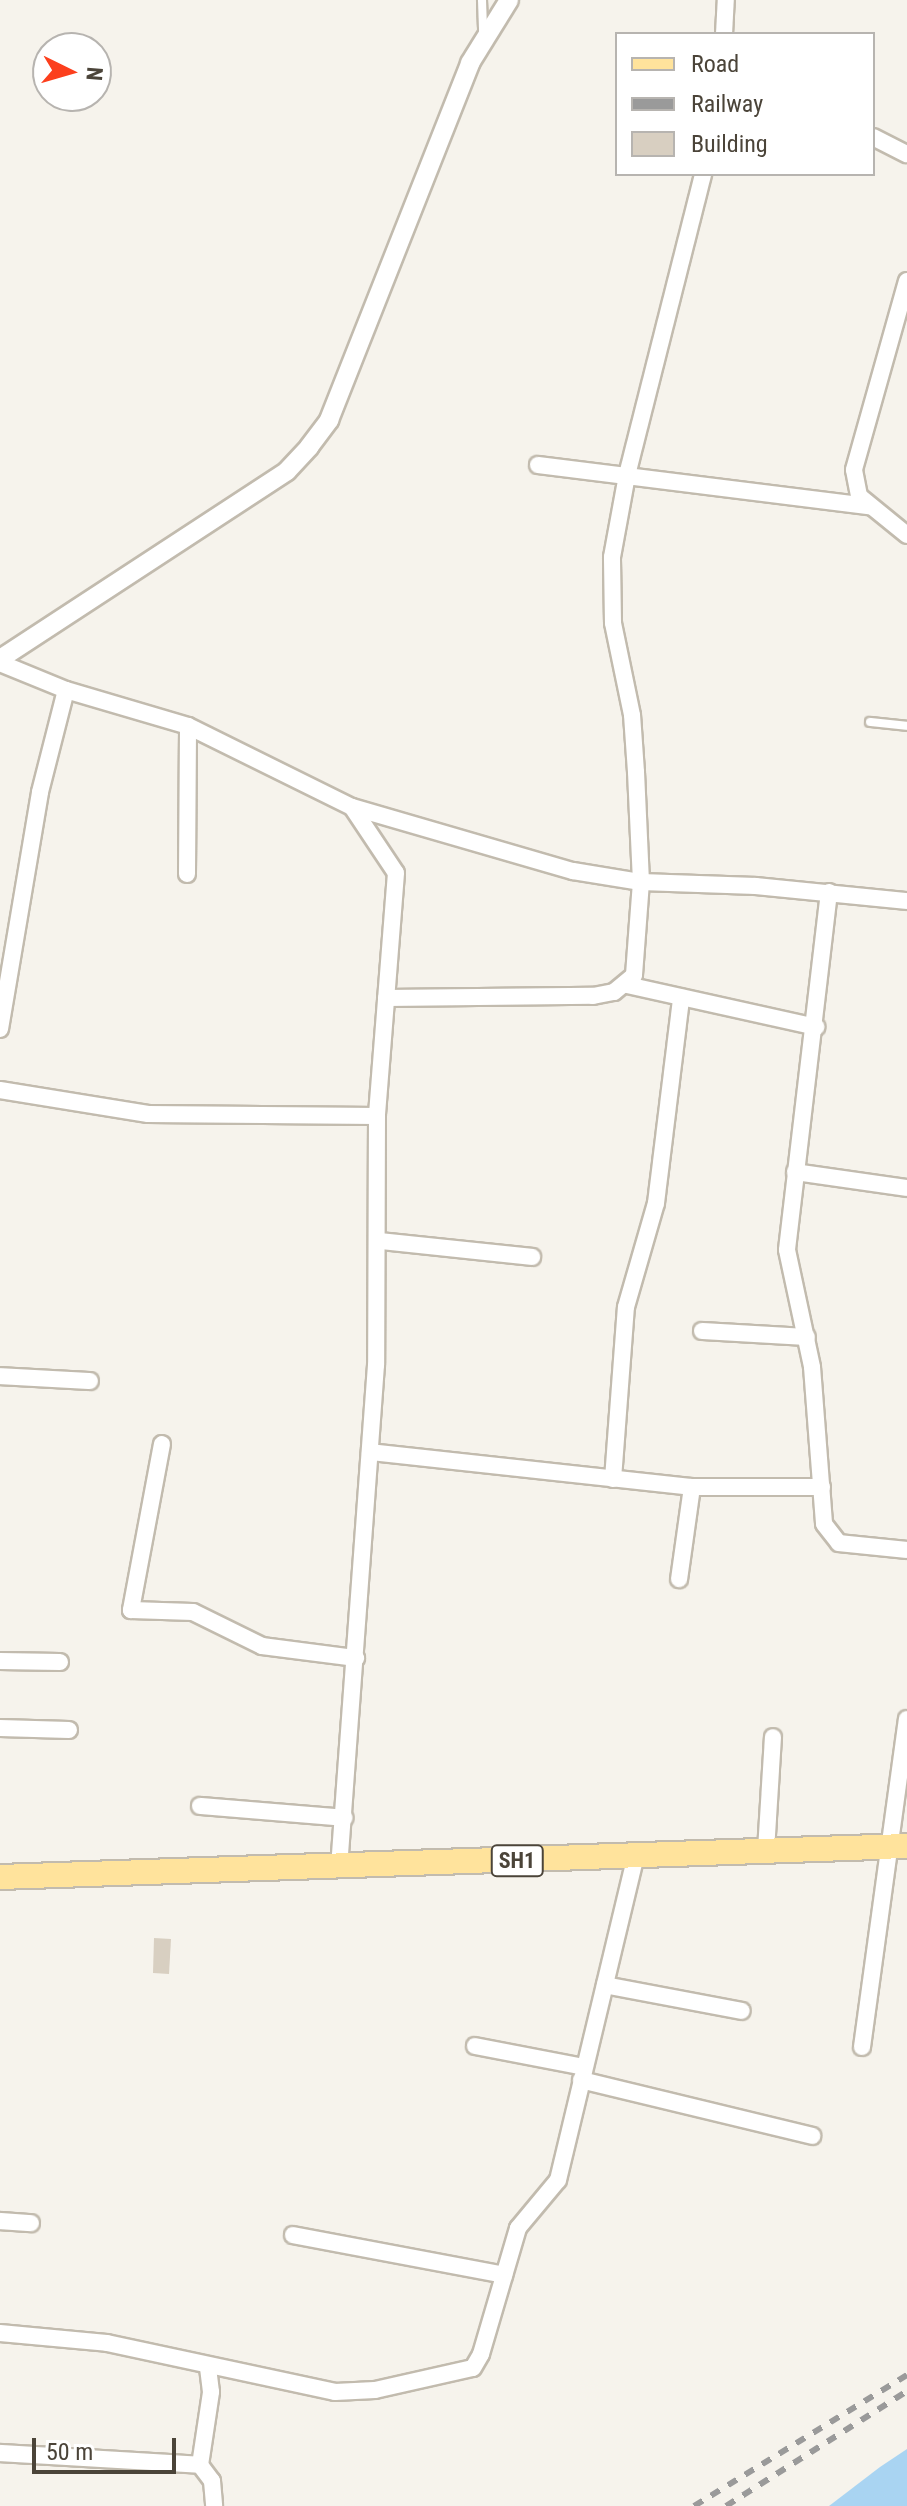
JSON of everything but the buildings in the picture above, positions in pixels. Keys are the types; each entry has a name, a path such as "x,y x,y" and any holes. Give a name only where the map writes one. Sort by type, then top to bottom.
{"main road":[{"name":"SH1","path":"0,1877 339,1868 899,1846"}],"street":[{"path":"0,661 287,471 309,447 329,420 449,111 483,41 509,0"},
{"path":"724,32 726,0"},
{"path":"875,138 907,154"},
{"path":"627,985 639,956 641,882 632,715 611,589 627,475 702,176"},
{"path":"907,281 857,452 856,485 869,506 907,535"},
{"path":"538,465 627,475 766,497 869,506"},
{"path":"0,661 66,690 188,726 352,807 539,862 641,882 829,892 907,901"},
{"path":"0,1029 40,792 66,690"},
{"path":"187,874 188,726"},
{"path":"339,1868 370,1452 380,1241 377,1116 396,873 352,807"},
{"path":"829,892 816,1027 787,1250 807,1337 829,1536 839,1543 907,1550"},
{"path":"386,998 593,996 627,985 816,1027"},
{"path":"613,1479 626,1307 656,1203 681,998"},
{"path":"0,1090 148,1114 377,1116"},
{"path":"795,1172 907,1188"},
{"path":"380,1241 532,1257"},
{"path":"702,1331 807,1337"},
{"path":"0,1376 90,1381"},
{"path":"162,1444 131,1610 193,1612 262,1646 356,1658"},
{"path":"370,1452 692,1487 822,1487"},
{"path":"679,1579 692,1487"},
{"path":"0,1661 60,1662"},
{"path":"862,2047 899,1846 907,1719"},
{"path":"0,1728 69,1730"},
{"path":"766,1851 773,1737"},
{"path":"200,1806 345,1818"},
{"path":"0,2333 107,2343 335,2392 375,2390 473,2368 481,2354 518,2228 558,2180 636,1856"},
{"path":"605,1985 742,2011"},
{"path":"475,2046 812,2136"},
{"path":"0,2221 31,2223"},
{"path":"293,2235 504,2275"},
{"path":"208,2367 211,2392 200,2465 212,2481 214,2506"},
{"path":"0,2453 200,2465"}],"lane":[{"path":"482,0 483,41"},
{"path":"870,722 907,726"}],"water":[{"path":"907,2449 907,2506 829,2506 880,2467"}],"railway":[{"path":"694,2506 907,2375"},
{"path":"726,2506 907,2391"}]}
